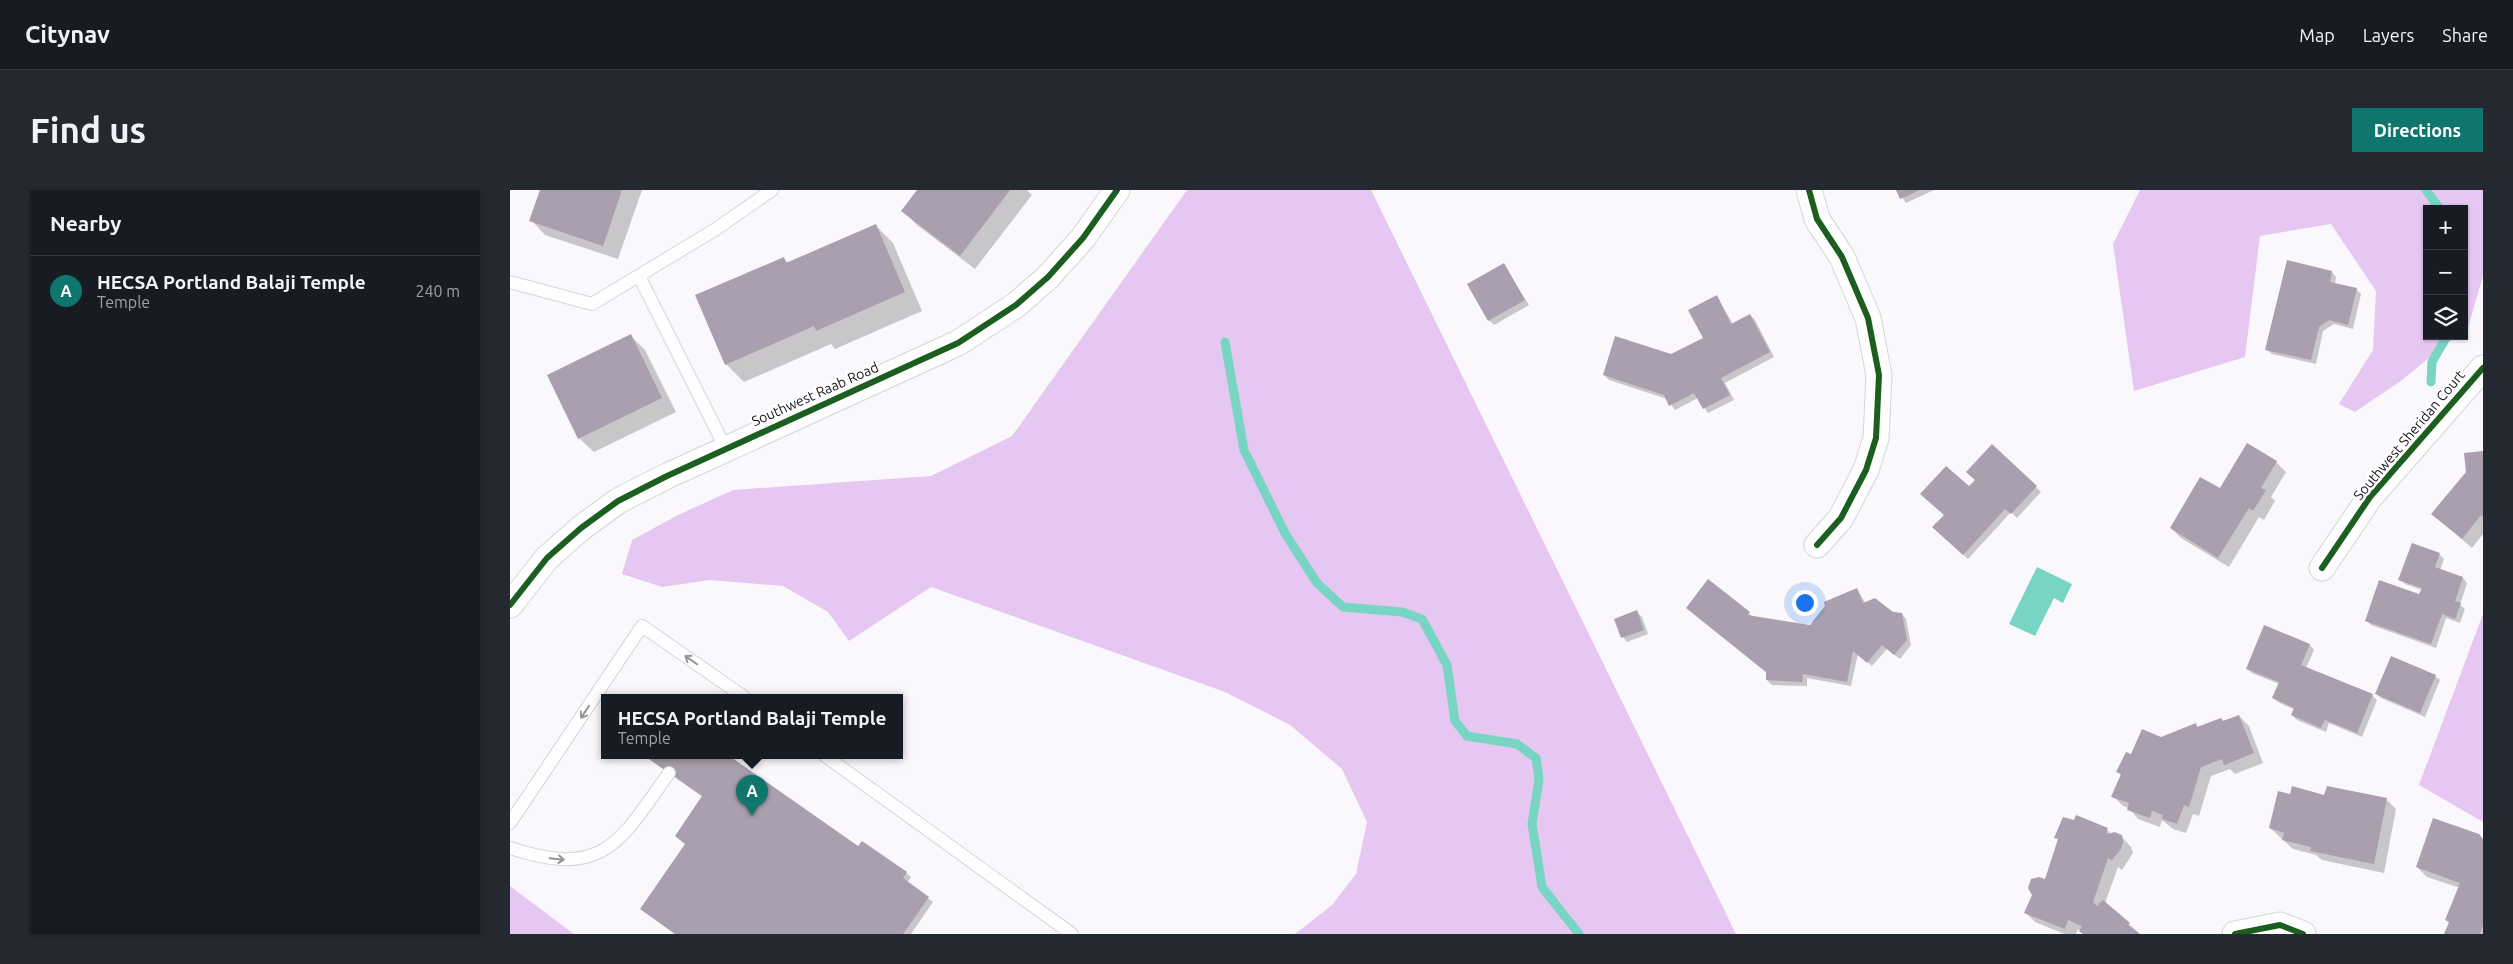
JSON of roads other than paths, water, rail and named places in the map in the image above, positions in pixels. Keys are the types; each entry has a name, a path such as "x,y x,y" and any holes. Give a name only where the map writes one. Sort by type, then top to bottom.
{"street":[{"path":"1809,190 1818,219 1842,257 1868,318 1879,375 1876,438 1866,470 1840,518 1816,545"},
{"name":"Southwest Raab Road","path":"510,604 547,558 581,528 618,500 958,343 1016,305 1048,277 1083,238 1110,193"},
{"name":"Southwest Sheridan Court","path":"2322,568 2370,497 2483,368"},
{"path":"2235,934 2280,925 2303,934"}],"lane":[{"path":"510,282 592,304 716,229 772,190"},
{"path":"638,276 726,449"},
{"path":"510,823 642,626 727,693"},
{"path":"830,759 1072,934"},
{"path":"510,848 556,859 581,860 602,851 624,835 669,773"}],"waterway":[{"path":"2426,190 2437,205"},
{"path":"2431,382 2432,362 2445,340"},
{"path":"1225,342 1244,450 1286,535 1317,583 1343,607 1402,612 1422,619 1447,665 1455,721 1467,736 1517,744 1536,758 1539,779 1532,824 1542,887 1579,934"}],"place":[{"name":"HECSA Portland Balaji Temple","path":"752,816"}]}
